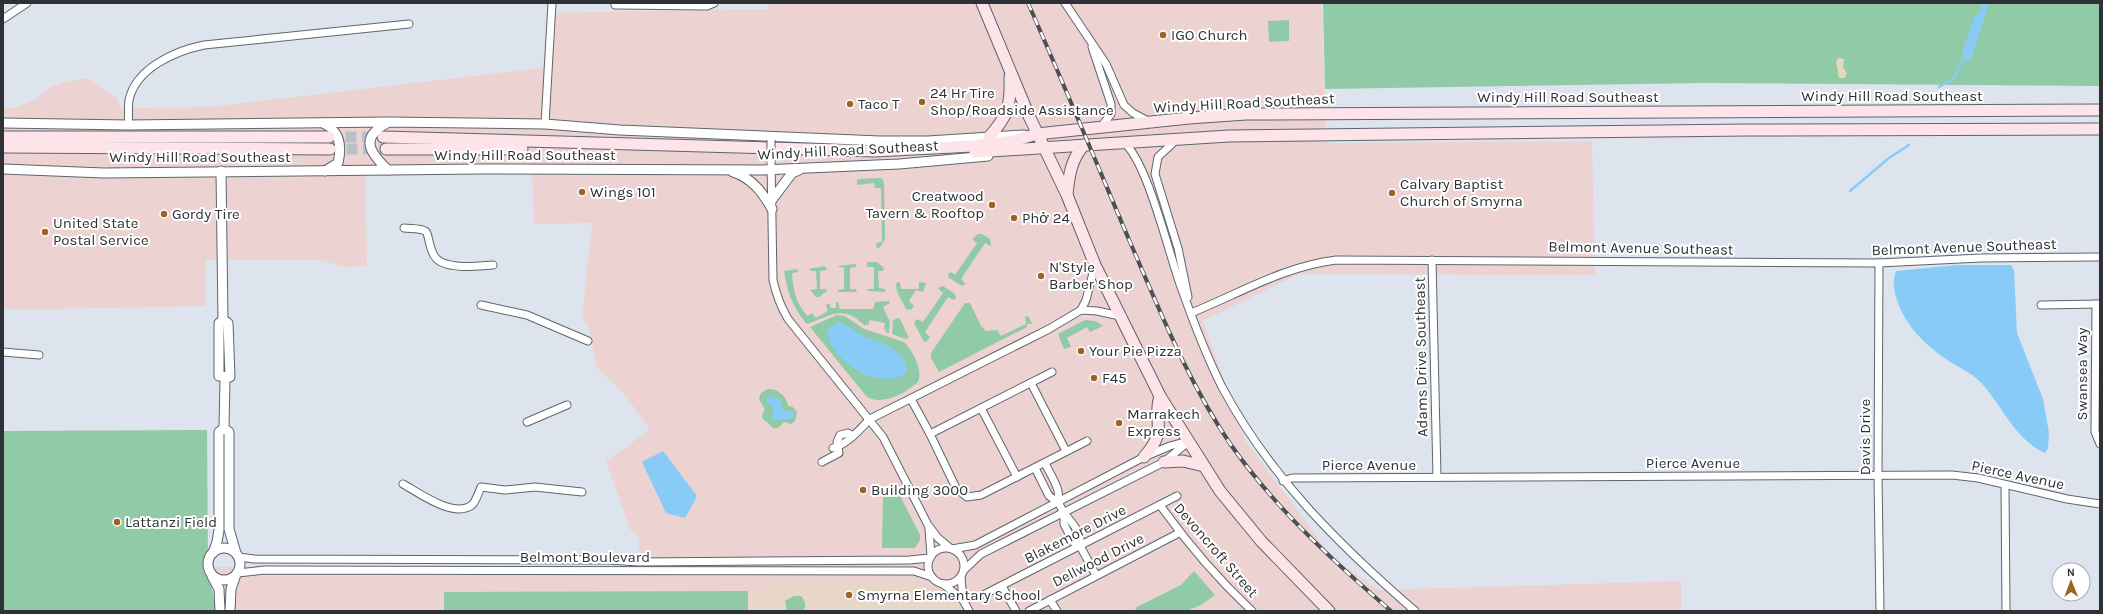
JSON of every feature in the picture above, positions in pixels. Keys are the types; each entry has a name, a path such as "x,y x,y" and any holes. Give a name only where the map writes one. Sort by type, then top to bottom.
{"main road":[{"path":"982,3 1037,134 1067,194 1095,265 1160,396 1220,491 1253,532 1329,611"},
{"path":"989,137 1003,120 1008,111 1010,97 1009,70"},
{"name":"Windy Hill Road Southeast","path":"383,137 874,151 973,146 1013,141 1037,134 1214,116 1294,113 2100,110"},
{"name":"Windy Hill Road Southeast","path":"386,149 525,149 878,158 1045,149 1180,138 1346,134 1716,130 2100,130"},
{"name":"Windy Hill Road Southeast","path":"3,137 329,137"},
{"path":"1067,194 1071,166 1077,154 1084,145"},
{"name":"Windy Hill Road Southeast","path":"3,147 330,149"},
{"path":"1144,457 1153,446 1159,432 1157,404 1160,396"},
{"path":"1164,462 1183,461 1204,466"}],"street":[{"path":"3,19 27,3"},
{"path":"545,124 552,3"},
{"path":"615,3 615,5 707,6 714,3"},
{"path":"1065,3 1106,64 1124,106 1149,122"},
{"path":"128,125 129,100 142,77 161,60 186,48 409,24"},
{"path":"1090,41 1111,104 1111,114 1101,127"},
{"path":"388,122 376,129 370,143 374,157 388,170"},
{"name":"Windy Hill Road Southeast","path":"3,123 128,125 388,122 545,124 620,130 770,138 880,141 928,141 1037,134"},
{"path":"323,123 330,127 335,133 341,149 338,163 326,171"},
{"path":"770,138 773,280 777,296 784,312 792,325 870,419 886,442 928,524 938,538 961,555 964,570"},
{"path":"1180,138 1168,146 1158,157 1155,174 1178,248 1191,313"},
{"path":"1123,142 1135,154 1204,348 1222,387 1253,440 1283,481 1347,550 1415,611"},
{"name":"Windy Hill Road Southeast","path":"3,169 104,173 480,169 726,170 771,165 804,168 937,161 1015,154 1045,149"},
{"path":"772,205 792,173 804,168"},
{"path":"726,170 743,175 766,197 772,205"},
{"path":"221,172 223,320 218,323 220,376 225,378 224,428"},
{"path":"404,228 424,230 428,233 430,249 442,262 462,266 493,265"},
{"name":"Belmont Avenue Southeast","path":"1191,313 1277,276 1317,263 1345,260 1879,263 1981,258 2100,257"},
{"name":"Adams Drive Southeast","path":"1432,260 1437,477"},
{"name":"Davis Drive","path":"1879,263 1878,475 1880,611"},
{"path":"822,462 839,452 836,447 840,435 844,433 853,436 870,419 1049,329 1081,310 1086,300 1095,265"},
{"path":"481,304 527,314 588,341"},
{"name":"Swansea Way","path":"2041,305 2098,304 2095,432 2100,444"},
{"path":"1081,310 1120,316"},
{"path":"3,352 39,355"},
{"path":"930,434 1052,372"},
{"path":"1031,383 1066,451"},
{"path":"911,399 956,488 967,497 980,495 1087,441"},
{"path":"527,422 567,405"},
{"path":"981,408 1017,477"},
{"path":"220,611 219,589 208,563 217,542 219,530 219,432 224,428"},
{"path":"224,428 229,432 229,529 241,564 231,589 230,611"},
{"path":"930,557 940,549 951,549 975,545 1059,503 1144,457 1170,446 1188,441"},
{"path":"963,600 961,577 964,570 981,554 1164,462 1188,441"},
{"path":"1045,463 1058,491 1059,503 1064,512 1064,524 1073,542 1080,546 1096,575"},
{"path":"1035,468 1049,496 1059,503"},
{"name":"Pierce Avenue","path":"1283,481 1292,478 1959,475 2100,504"},
{"path":"403,484 439,505 454,510 465,508 473,504 481,487 505,490 535,487 582,492"},
{"path":"2005,485 2006,611"},
{"name":"Blakemore Drive","path":"985,594 1177,496"},
{"name":"Devoncroft Street","path":"1160,505 1180,533 1226,586 1252,611"},
{"path":"928,524 931,537 928,568 932,577 963,600 969,611"},
{"name":"Dellwood Drive","path":"1029,611 1096,575 1180,533"},
{"path":"213,553 224,548 237,555"},
{"name":"Belmont Boulevard","path":"237,555 254,559 608,560 639,562 909,560 930,557"},
{"name":"Belmont Boulevard","path":"236,575 264,570 914,571 932,577"},
{"path":"212,575 222,580 229,580 236,575"},
{"path":"943,584 953,583 961,577"},
{"path":"1002,586 1016,611"},
{"path":"1050,600 1057,611"}],"shaded area":[{"path":"769,3 1322,3 1326,143 1592,141 1595,275 1299,274 1203,321 1245,440 1332,557 1378,590 1681,581 1681,611 3,611 3,431 207,430 208,567 640,567 639,539 630,529 606,461 650,430 624,393 596,367 589,327 582,318 592,223 534,224 532,163 365,165 367,266 345,267 321,260 206,260 206,306 3,310 3,108 13,108 35,100 47,89 61,83 87,78 116,97 120,108 210,107 543,68 547,13 769,9"},
{"name":"Smyrna Elementary School","path":"911,583 963,600 969,611 748,611 748,591 764,591 764,584"}],"green space":[{"path":"1323,3 2100,3 2100,86 1706,83 1325,89"},
{"path":"1289,20 1289,41 1269,42 1268,21"},
{"path":"882,178 884,183 885,239 881,246 877,249 876,243 882,242 881,188 875,188 874,183 857,185 857,179"},
{"path":"978,234 982,234 990,239 991,246 985,243 961,279 966,284 962,286 949,278 948,274 951,272 955,275 977,243 972,239"},
{"path":"867,262 877,262 884,268 883,271 878,271 879,288 885,289 885,292 867,291 868,289 874,289 874,267 867,267"},
{"path":"856,264 856,267 850,268 850,289 856,289 857,292 838,292 838,290 844,289 844,268 837,266"},
{"path":"825,266 827,270 820,271 820,289 826,289 827,291 819,297 816,297 810,290 817,289 816,271 811,271 809,269"},
{"path":"796,269 799,272 792,273 794,291 800,306 807,316 812,313 816,318 828,311 826,305 829,303 831,308 836,308 836,302 838,302 840,309 873,309 875,302 889,301 890,303 883,307 890,322 889,333 885,332 885,323 870,320 868,325 866,324 865,326 857,319 844,313 837,313 807,324 794,306 785,279 784,271"},
{"path":"900,282 901,289 919,289 919,282 926,283 923,292 916,290 909,301 914,306 911,310 906,309 897,292 896,284"},
{"path":"943,286 955,294 956,298 954,300 948,297 925,332 930,337 924,342 914,323 917,319 923,322 943,293 938,288"},
{"path":"965,303 970,303 981,326 986,331 997,330 1001,336 1026,324 1025,316 1029,317 1032,324 1027,324 1027,327 939,372 931,358 931,353"},
{"path":"837,315 845,316 864,329 904,342 911,350 918,366 918,382 894,397 880,400 867,397 810,327"},
{"path":"898,318 900,319 909,338 905,339 892,334 893,320"},
{"path":"1085,320 1095,321 1103,326 1090,332 1087,327 1067,338 1071,347 1064,349 1058,334"},
{"path":"768,389 781,393 788,406 793,407 797,412 795,421 791,424 784,422 778,428 773,428 762,418 765,410 759,399 761,393"},
{"path":"207,430 208,567 216,611 3,611 3,431"},
{"path":"895,486 920,535 920,540 915,548 882,548 883,491"},
{"path":"1194,571 1215,595 1201,605 1186,611 1137,611 1135,608 1181,585"},
{"path":"748,591 748,611 444,611 444,592"},
{"path":"794,596 801,596 804,599 805,605 803,611 787,611 785,601"}],"sand":[{"path":"1838,58 1844,59 1843,67 1847,73 1845,78 1839,78 1836,62"}],"water":[{"path":"1981,3 1989,3 1972,56 1969,61 1963,60 1963,49 1975,16 1980,11"},
{"path":"1957,265 2011,265 2014,270 2017,333 2043,399 2049,433 2048,448 2045,453 2026,440 2018,432 1991,395 1977,379 1943,357 1927,344 1912,328 1901,310 1894,289 1894,278 1896,271"},
{"path":"838,322 865,337 897,351 905,362 907,369 903,376 880,379 865,375 850,366 837,353 828,338 827,330"},
{"path":"770,396 781,400 781,408 784,411 792,411 794,415 792,419 774,419 772,416 774,407 766,402 767,398"},
{"path":"663,451 697,496 685,518 666,513 642,462"}],"waterway":[{"path":"1939,87 1954,78 1963,60"},
{"path":"1850,191 1889,158 1909,145"}],"tunnel":[{"path":"329,137 383,137"},
{"path":"330,149 386,149"}],"railway":[{"path":"1028,3 1164,320 1201,396 1231,445 1267,491 1326,553 1391,611"}],"place":[{"name":"IGO Church","path":"1163,35"},
{"name":"24 Hr Tire Shop/Roadside Assistance","path":"922,102"},
{"name":"Taco T","path":"850,104"},
{"name":"Wings 101","path":"582,192"},
{"name":"Calvary Baptist Church of Smyrna","path":"1392,193"},
{"name":"Creatwood Tavern & Rooftop","path":"992,205"},
{"name":"Gordy Tire","path":"164,214"},
{"name":"Phở 24","path":"1014,218"},
{"name":"United State Postal Service","path":"45,232"},
{"name":"N'Style Barber Shop","path":"1041,276"},
{"name":"Your Pie Pizza","path":"1081,351"},
{"name":"F45","path":"1094,378"},
{"name":"Marrakech Express","path":"1119,423"},
{"name":"Building 3000","path":"863,490"},
{"name":"Lattanzi Field","path":"117,522"},
{"name":"Smyrna Elementary School","path":"849,595"}]}
